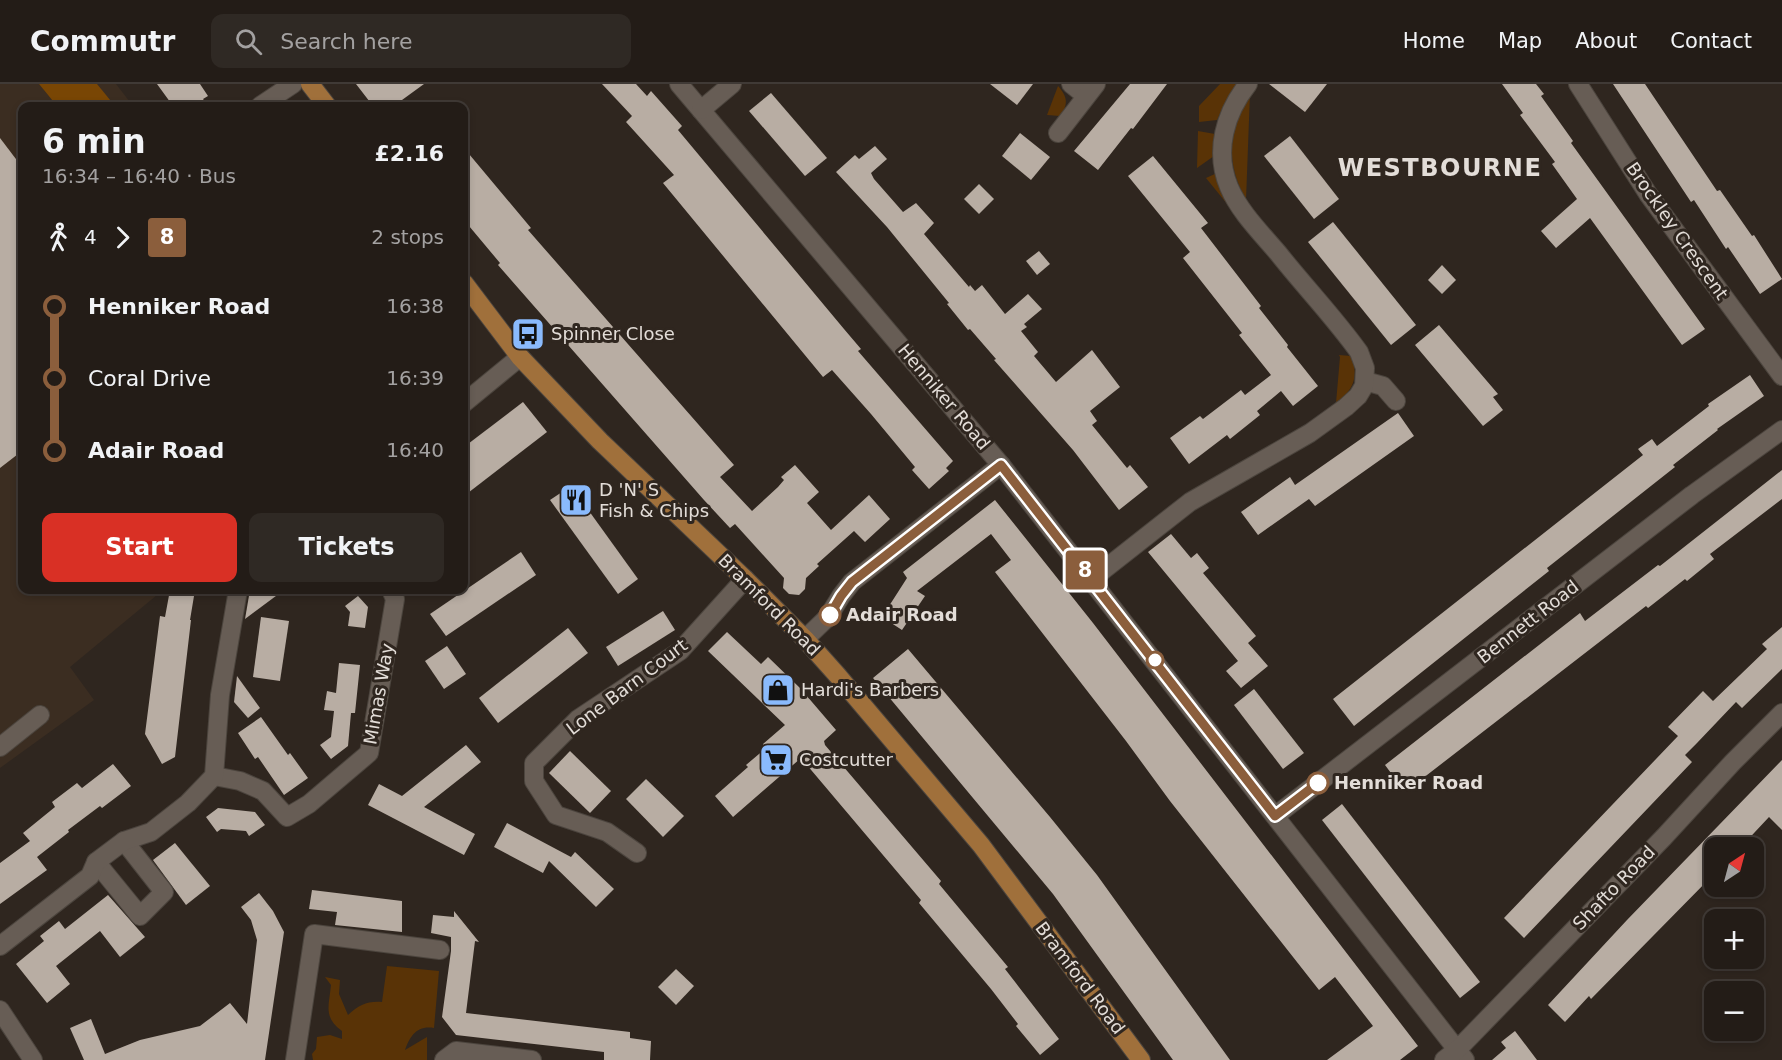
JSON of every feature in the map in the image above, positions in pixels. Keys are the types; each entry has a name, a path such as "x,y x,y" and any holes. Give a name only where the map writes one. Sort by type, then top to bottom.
{"main road":[{"path":"310,84 324,102"},
{"name":"Bramford Road","path":"468,288 520,357 600,441 805,639 981,845 1141,1060"}],"street":[{"path":"266,102 293,84"},
{"name":"Henniker Road","path":"679,84 1001,465 1092,579 1275,816 1455,1057"},
{"path":"701,110 732,84"},
{"path":"1058,133 1091,90 1071,84"},
{"path":"1092,579 1190,502 1301,438 1336,415 1361,392 1365,381 1364,362 1359,352 1258,229 1229,186 1222,156 1224,132 1236,100 1248,84"},
{"name":"Brockley Crescent","path":"1578,84 1648,194 1782,376"},
{"path":"468,400 520,357"},
{"path":"1365,381 1383,386 1396,401"},
{"name":"Bennett Road","path":"1275,816 1692,495 1782,430"},
{"path":"805,639 828,617 852,582 1001,465"},
{"name":"Lone Barn Court","path":"637,853 607,832 556,815 534,781 534,763 578,718 680,651 745,579"},
{"path":"0,946 90,876 96,862 124,841 152,832 188,803 214,776 220,695 237,594"},
{"name":"Mimas Way","path":"214,776 240,781 263,791 287,817 309,804 369,753 395,599 393,594"},
{"name":"Shafto Road","path":"1455,1057 1782,713"},
{"path":"0,747 40,715"},
{"path":"96,862 140,916 164,892 124,841"},
{"path":"295,1060 314,934 440,951"},
{"path":"0,1010 33,1060"},
{"path":"444,1060 456,1051 532,1060"}],"shaded area":[{"path":"0,84 39,84 54,102 18,102 18,594 158,594 70,667 94,700 0,768"},
{"path":"39,84 97,84 112,102 54,102"},
{"path":"87,84 116,84 130,102 63,102"},
{"path":"1220,84 1239,84 1226,101 1217,120 1199,122 1199,106"},
{"path":"1058,86 1065,97 1065,108 1060,116 1047,115"},
{"path":"1250,93 1246,200 1235,172 1232,146 1237,120"},
{"path":"1198,131 1215,134 1214,156 1197,168"},
{"path":"1217,173 1232,210 1206,178"},
{"path":"1339,355 1351,356 1355,376 1351,388 1336,403 1340,357"},
{"path":"387,966 439,971 434,1028 423,1028 415,1033 405,1050 427,1037 427,1060 313,1060 312,1054 316,1049 317,1037 330,1035 342,1039 342,1031 330,1016 331,985 325,977 340,980 339,994 348,1015 364,1004 382,1002"}],"building":[{"path":"157,84 200,84 208,96 203,99 205,102 170,102"},
{"path":"356,84 424,84 402,100 403,102 370,102"},
{"path":"602,84 636,84 647,96 651,91 682,126 678,130 861,349 858,351 953,461 946,468 949,471 929,489 912,470 915,467 832,370 823,377 663,183 674,175 626,122 632,116"},
{"path":"990,84 1033,84 1017,105"},
{"path":"1130,84 1167,84 1098,170 1074,151"},
{"path":"1269,84 1327,84 1305,112"},
{"path":"1502,84 1536,84 1544,94 1541,96 1573,141 1571,143 1705,329 1682,345 1590,218 1556,248 1541,231 1577,199 1552,164 1555,162 1520,115 1523,113"},
{"path":"1613,84 1645,84 1717,191 1720,190 1752,236 1754,235 1782,279 1760,294 1728,247 1726,249 1694,200 1691,202"},
{"path":"771,93 827,158 805,176 749,111"},
{"path":"1020,133 1050,157 1031,180 1002,156"},
{"path":"1290,136 1339,199 1314,219 1264,156"},
{"path":"0,138 18,162 18,454 0,468"},
{"path":"875,146 887,159 871,173 874,179 903,212 916,203 934,223 924,234 969,287 970,285 975,291 982,285 1005,314 1028,294 1042,309 1024,324 1027,327 1021,331 1038,352 1034,356 1056,382 1092,350 1120,387 1090,411 1097,421 1092,425 1127,468 1130,465 1148,487 1119,510 1073,450 994,360 996,359 970,329 968,330 887,227 836,172 855,155 859,159"},
{"path":"468,153 531,228 528,230 734,465 720,477 752,511 778,487 784,480 781,477 795,465 819,492 807,503 831,530 869,495 890,519 865,542 854,531 817,564 819,566 806,578 805,589 799,595 789,594 783,588 784,578 735,524 730,528 704,500 498,265 500,263 468,225"},
{"path":"1153,156 1208,223 1201,228 1261,306 1259,308 1318,386 1293,406 1281,391 1257,411 1260,415 1230,439 1227,435 1189,464 1170,438 1200,416 1203,419 1241,390 1245,395 1271,375 1239,335 1242,333 1183,258 1190,252 1128,176"},
{"path":"979,184 994,199 979,214 964,199"},
{"path":"1333,222 1416,325 1391,345 1308,242"},
{"path":"1039,251 1050,264 1037,275 1026,261"},
{"path":"1442,265 1456,280 1442,294 1428,280"},
{"path":"1439,325 1498,394 1493,397 1503,410 1483,426 1415,345"},
{"path":"1750,375 1764,396 1717,429 1673,465 1675,467 1547,568 1549,571 1354,726 1333,699 1643,455 1638,449 1652,439 1657,446 1709,406 1708,404"},
{"path":"523,402 547,432 468,493 468,444"},
{"path":"1398,413 1414,436 1315,506 1309,499 1258,535 1241,512 1290,477 1295,485"},
{"path":"1782,470 1782,499 1710,554 1714,559 1648,608 1646,606 1405,792 1385,765 1580,613 1585,621 1658,565 1660,566"},
{"path":"571,486 638,579 618,594 550,500"},
{"path":"995,500 1093,623 1418,1046 1400,1060 1327,1060 1373,1026 1335,977 1319,990 1170,801 995,572 1011,560 991,534 917,591 925,596 902,630 882,617 907,578 903,572"},
{"path":"1171,534 1191,558 1197,553 1209,568 1203,573 1256,636 1248,643 1268,666 1241,688 1226,671 1238,661 1148,552"},
{"path":"521,552 536,575 446,636 430,614 459,594 468,594 468,588"},
{"path":"169,594 194,594 175,757 162,764 145,734 160,616 165,617"},
{"path":"249,594 279,594 245,619"},
{"path":"358,596 368,607 365,628 348,626 350,612 345,606"},
{"path":"663,611 675,630 618,666 606,647"},
{"path":"261,617 289,621 280,681 253,677"},
{"path":"1782,627 1782,669 1742,708 1736,702 1685,755 1692,762 1524,938 1504,918 1678,736 1668,727 1703,691 1713,701 1767,649 1762,644"},
{"path":"568,628 588,653 498,723 479,698"},
{"path":"727,632 761,664 768,657 800,688 836,730 824,741 825,745 941,881 939,884 1008,967 1005,969 1059,1039 1040,1055 1016,1026 1018,1024 991,989 919,903 921,900 801,758 733,817 715,796 748,767 746,765 766,748 763,744 785,725 708,651"},
{"path":"447,646 466,674 444,689 425,661"},
{"path":"908,649 1097,875 1230,1060 1173,1060 1053,894 873,678"},
{"path":"339,663 360,665 355,713 351,713 348,746 331,759 320,745 331,737 334,711 324,710 327,691 336,693"},
{"path":"237,676 260,708 248,718 234,702"},
{"path":"1254,689 1304,753 1283,769 1234,705"},
{"path":"261,717 288,755 290,753 308,778 284,795 258,757 255,759 238,733"},
{"path":"466,745 481,762 424,807 475,834 464,855 368,805 379,784 402,796"},
{"path":"570,751 611,791 590,813 549,773"},
{"path":"1782,760 1782,830 1769,817 1750,837 1707,837"},
{"path":"113,764 131,786 68,830 69,832 37,857 47,870 0,904 0,863 30,841 23,833 55,807 52,802 77,783 82,788"},
{"path":"646,779 684,816 663,837 626,799"},
{"path":"1342,804 1480,982 1460,998 1322,820"},
{"path":"218,808 255,812 265,825 249,836 246,831 221,829 217,832 206,817"},
{"path":"507,823 571,857 575,852 614,889 596,907 549,861 543,873 494,847"},
{"path":"1704,841 1704,884 1591,999 1589,996 1565,1022 1548,1005"},
{"path":"175,843 210,886 186,905 153,860"},
{"path":"312,890 402,901 402,932 335,925 337,912 309,909"},
{"path":"259,893 273,911 284,932 265,1060 84,1060 70,1028 91,1019 105,1054 140,1040 200,1026 230,1003 247,1024 257,940 251,920 241,907"},
{"path":"108,895 145,937 120,957 100,931 56,966 70,984 47,1003 16,964 44,941 40,936 59,921 65,929"},
{"path":"454,911 479,942 475,941 466,1013 630,1032 630,1038 651,1041 650,1060 604,1060 604,1052 456,1035 442,1017 451,937 431,933 433,915 454,917"},
{"path":"676,969 694,986 676,1005 658,987"},
{"path":"1515,1031 1537,1060 1492,1060 1506,1048 1501,1042"}],"bus line":[{"name":"8","path":"830,615 852,582 1001,465 1275,816 1318,783"}],"place":[{"name":"Spinner Close","path":"528,334"},
{"name":"D 'N' S Fish & Chips","path":"576,500"},
{"name":"Adair Road","path":"830,615"},
{"name":"Hardi's Barbers","path":"778,690"},
{"name":"Costcutter","path":"776,760"},
{"name":"Henniker Road","path":"1318,783"}],"district":[{"name":"WESTBOURNE","path":"1440,168"}]}
